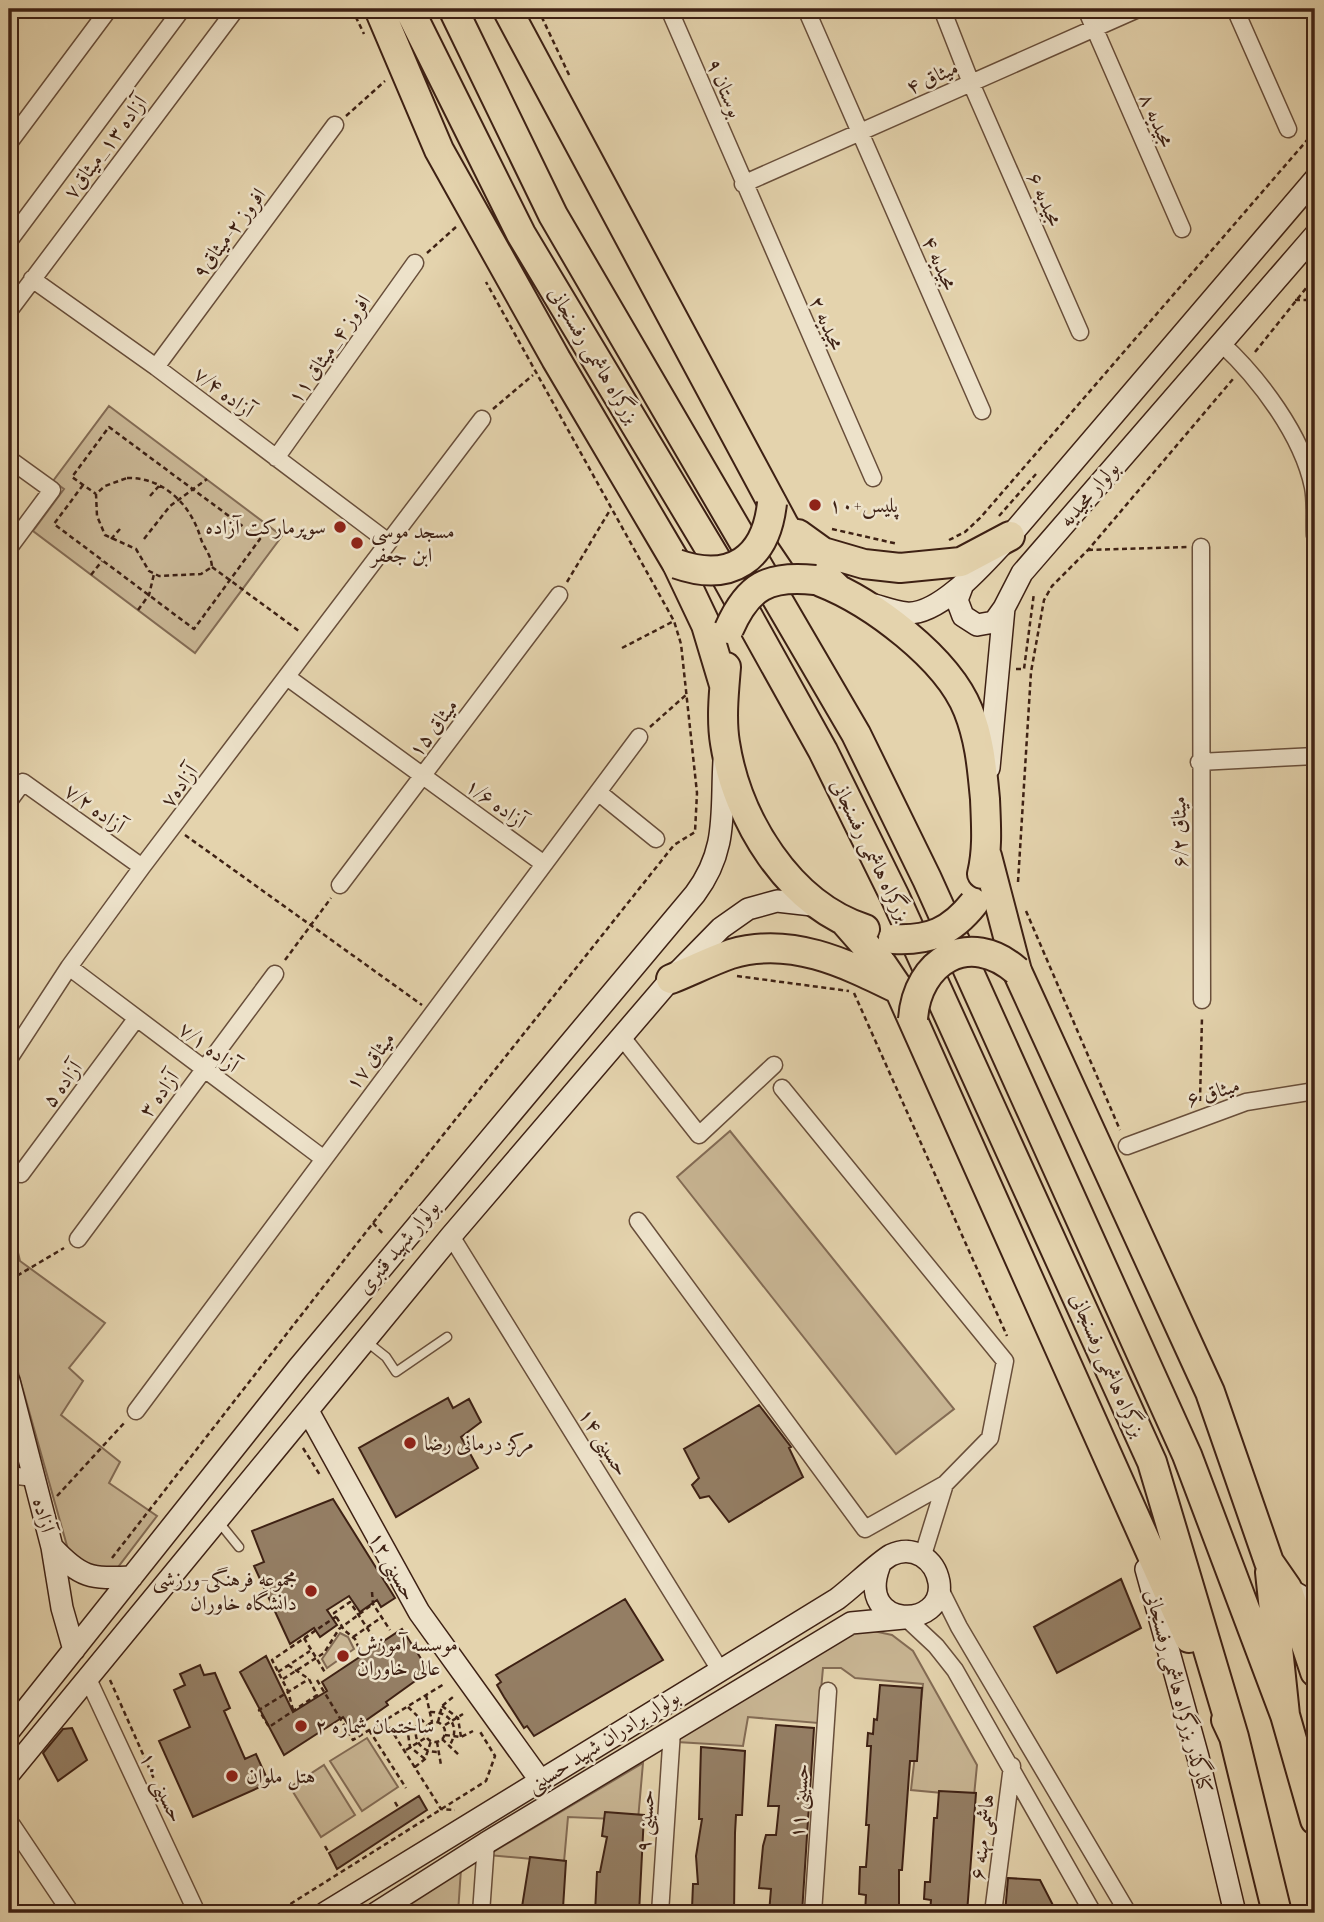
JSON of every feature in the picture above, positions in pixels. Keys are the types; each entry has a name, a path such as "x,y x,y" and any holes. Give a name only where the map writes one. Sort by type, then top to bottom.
{"highway":[{"name":"بزرگراه هاشمی رفسنجانی","path":"379,9 439,150 556,359 677,564 706,625 724,685"},
{"name":"بزرگراه هاشمی رفسنجانی","path":"409,9 521,234 716,559 823,751 895,897 1152,1462 1234,1737 1277,1913"},
{"name":"بزرگراه هاشمی رفسنجانی","path":"453,9 553,215 856,734 915,855 1187,1455 1285,1715 1315,1819"},
{"path":"507,9 778,514 826,584"},
{"path":"778,514 823,552 863,564 900,568 961,562 1002,530"},
{"path":"677,564 697,571 719,571 739,564 758,549 778,514"},
{"path":"987,856 974,904 959,922 939,935 917,940 893,939 846,923 821,906 792,878 754,829 735,787 725,740 724,685 729,629 740,604 761,585 788,577 826,584 862,602 917,646 948,676 967,708 981,748 987,856 1017,971 1210,1392 1269,1562 1287,1588 1314,1658"},
{"name":"بزرگراه هاشمی رفسنجانی","path":"846,923 900,989 1234,1737"},
{"path":"671,979 733,954 789,948 838,960 900,989"},
{"path":"913,1019 919,987 924,977 939,962 961,953 985,953 1008,962 1017,971"},
{"name":"بزرگراه هاشمی رفسنجانی","path":"1269,1562 1285,1715"}],"main road":[{"path":"366,9 439,150"},
{"name":"بولوار مجیدیه","path":"862,602 908,614 930,608 963,584 1002,530 1311,171"},
{"name":"بولوار مجیدیه","path":"985,808 1004,608 1022,573 1315,234"},
{"path":"963,584 957,600 962,616 977,625 994,622 1004,608"},
{"name":"بولوار شهید قنبری","path":"9,1731 424,1215 712,872 720,844 725,740"},
{"name":"بولوار شهید قنبری","path":"9,1774 451,1236 671,979 721,928 748,909 777,901 821,906"},
{"path":"424,1215 451,1236"},
{"name":"آزاده","path":"9,1381 52,1547 62,1608 74,1650"},
{"name":"حسینی ۱۲","path":"307,1412 419,1612 540,1780"},
{"name":"کنارگذر بزرگراه هاشمی رفسنجانی","path":"1113,1471 1156,1599 1236,1913"},
{"path":"52,1547 74,1570 95,1579 132,1577"},
{"path":"907,1551 923,1556 936,1570 940,1589 934,1604 922,1614 906,1618 892,1615 881,1606 875,1594 874,1580 878,1567 891,1556 907,1551"},
{"name":"بولوار برادران شهید حسینی","path":"325,1913 837,1600 878,1567"},
{"path":"1287,1588 1315,1604"},
{"name":"بولوار برادران شهید حسینی","path":"376,1913 486,1843 850,1623 906,1618"}],"street":[{"path":"9,143 108,9"},
{"path":"9,241 182,9"},
{"name":"آزاده ۱۳_میثاق۷","path":"9,311 236,9"},
{"name":"بوستان ۹","path":"669,9 743,184"},
{"name":"مجیدیه ۴","path":"806,9 982,411"},
{"name":"مجیدیه ۶","path":"942,9 971,83 1080,332"},
{"name":"مجیدیه ۸","path":"1086,9 1182,229"},
{"name":"میثاق ۴","path":"743,184 1138,9"},
{"path":"1235,9 1288,129"},
{"name":"افروز ۲-میثاق۹","path":"156,367 335,125"},
{"name":"مجیدیه ۲","path":"743,184 873,478"},
{"name":"افروز ۴_میثاق ۱۱","path":"276,458 415,263"},
{"name":"آزاده ۷/۴","path":"32,279 156,367 387,541"},
{"path":"1221,343 1274,407 1297,447 1312,487 1315,536"},
{"name":"آزاده۷","path":"9,1059 69,967 142,867 482,419"},
{"path":"9,459 52,490 9,548"},
{"name":"میثاق ۶/۲","path":"1201,547 1199,761 1202,1000"},
{"name":"میثاق ۱۵","path":"340,885 559,595"},
{"name":"آزاده ۱/۶","path":"287,677 544,864"},
{"name":"میثاق ۱۷","path":"136,1411 639,737"},
{"path":"1199,761 1315,756"},
{"name":"آزاده ۷/۲","path":"9,801 23,782 142,867"},
{"path":"598,792 656,839"},
{"name":"آزاده ۷/۱","path":"69,967 324,1159"},
{"name":"آزاده ۳","path":"78,1239 275,974"},
{"name":"آزاده ۵","path":"21,1174 136,1019"},
{"path":"621,1036 699,1135 774,1065"},
{"path":"638,1222 865,1529 945,1484 989,1438 1004,1361 782,1088"},
{"name":"میثاق ۶","path":"1127,1146 1200,1116 1247,1102 1315,1091"},
{"name":"حسینی ۱۴","path":"451,1236 720,1670"},
{"path":"9,1475 34,1478"},
{"path":"923,1556 945,1484"},
{"path":"940,1589 958,1627 1128,1913"},
{"path":"906,1618 936,1646 955,1670 1012,1766 1093,1913"},
{"name":"حسینی ۱۰","path":"88,1679 197,1913"},
{"name":"حسینی ۱۱","path":"813,1913 828,1691"},
{"name":"حسینی ۹","path":"660,1913 672,1731"},
{"name":"هاشمی مهنه ۶","path":"993,1913 1012,1766"},
{"path":"12,1825 71,1913"},
{"path":"481,1913 486,1843"}],"lane":[{"path":"364,1343 368,1342 386,1357 396,1372 447,1337"},
{"path":"218,1521 239,1547"}],"path":[{"path":"335,125 385,81"},
{"path":"945,542 965,532 981,517 1315,131"},
{"path":"1311,171 1315,153"},
{"path":"415,263 456,227"},
{"path":"1017,891 1031,672 1044,600 1052,586 1087,550 1243,367 1315,277"},
{"path":"1295,300 1315,300"},
{"path":"482,419 556,359"},
{"path":"83,485 54,524 194,629 260,539 109,427 72,477 83,485 96,495 100,525 110,540 136,549 149,571 155,574 189,576 201,574 212,567"},
{"path":"1002,530 1038,472"},
{"path":"96,495 105,485 127,478 140,478 159,486 192,513 200,539 211,552 212,567 313,641"},
{"path":"144,539 178,499 207,479"},
{"path":"150,496 159,486"},
{"path":"559,595 610,510"},
{"path":"823,526 870,540 908,544"},
{"path":"110,540 120,529"},
{"path":"1087,550 1201,547"},
{"path":"91,575 102,561"},
{"path":"138,610 149,596 155,574"},
{"path":"1024,669 1035,590"},
{"path":"622,648 674,621"},
{"path":"999,670 1024,669 1031,672"},
{"path":"639,737 687,694"},
{"path":"174,827 433,1013"},
{"path":"275,974 340,885"},
{"path":"1023,904 1127,1146"},
{"path":"727,975 854,992 1013,1350 1004,1361"},
{"path":"1200,1116 1202,1000"},
{"path":"95,1579 373,1223"},
{"path":"9,1277 15,1277 78,1239"},
{"path":"43,1511 136,1411"},
{"path":"372,1592 373,1604 390,1630"},
{"path":"293,1711 288,1691 272,1660 304,1639 350,1602 375,1640"},
{"path":"282,1679 316,1659 342,1626 373,1604"},
{"path":"331,1607 342,1626 354,1637 362,1656"},
{"path":"354,1637 382,1618"},
{"path":"304,1639 326,1674"},
{"path":"278,1672 311,1650"},
{"path":"288,1665 312,1681 354,1740 444,1684"},
{"path":"312,1681 317,1695 269,1727 260,1710 288,1691 312,1681"},
{"path":"426,1695 432,1722"},
{"path":"438,1722 442,1706 453,1697"},
{"path":"442,1706 457,1718 461,1737"},
{"path":"408,1707 427,1725"},
{"path":"430,1712 440,1712 452,1721 454,1738 449,1746"},
{"path":"444,1726 463,1714"},
{"path":"420,1718 415,1727 418,1742 429,1751 439,1752"},
{"path":"385,1720 441,1809"},
{"path":"438,1722 444,1726 445,1735 437,1742 431,1741 425,1731 427,1725 438,1722"},
{"path":"395,1735 407,1727 425,1731"},
{"path":"407,1727 410,1747 425,1759"},
{"path":"369,1730 406,1788"},
{"path":"445,1735 461,1737 473,1731"},
{"path":"405,1751 427,1737"},
{"path":"442,1739 459,1755"},
{"path":"415,1767 425,1759 431,1741"},
{"path":"437,1742 442,1765"},
{"path":"276,1913 486,1781 492,1767"},
{"path":"395,1802 399,1809"},
{"path":"441,1809 490,1812"},
{"path":"325,1846 329,1853"}],"shaded area":[{"path":"109,406 282,536 195,653 33,531 64,489 53,481"},
{"path":"730,1131 954,1409 896,1454 677,1177"},
{"path":"9,1214 20,1261 105,1323 69,1368 83,1381 61,1415 120,1462 109,1483 157,1516 115,1571 71,1560 9,1340"},
{"path":"869,1630 892,1635 913,1651 977,1765 974,1796 911,1790 923,1684 855,1678 841,1668 823,1668 818,1723 748,1717 743,1746 677,1742 677,1735 840,1634"},
{"path":"340,1633 348,1637 354,1649 327,1668 322,1659"},
{"path":"367,1738 398,1787 362,1811 330,1761"},
{"path":"643,1763 638,1820 568,1817 564,1862 488,1855"},
{"path":"324,1765 355,1815 321,1837 290,1787"},
{"path":"461,1869 458,1913 391,1913"}],"building":[{"path":"448,1398 453,1408 469,1399 481,1422 461,1437 478,1468 396,1517 359,1448"},
{"path":"759,1405 791,1447 789,1448 803,1477 729,1522 709,1496 700,1498 692,1485 699,1478 684,1449"},
{"name":"مجموعه فرهنگی-ورزشی دانشگاه خاوران","path":"333,1499 395,1598 381,1607 377,1600 360,1612 349,1596 327,1610 337,1625 320,1637 314,1628 290,1644 254,1566 264,1562 252,1531"},
{"path":"1121,1579 1141,1628 1057,1673 1034,1627"},
{"path":"625,1599 663,1660 534,1736 527,1726 524,1728 504,1697 497,1685 501,1682 496,1675"},
{"path":"402,1629 429,1671 352,1730 343,1717 284,1755 240,1672 266,1656 293,1712 327,1691 322,1682"},
{"path":"200,1665 204,1675 215,1673 230,1708 224,1711 245,1759 256,1754 269,1783 193,1817 159,1741 190,1727 174,1690 185,1685 180,1674"},
{"path":"880,1685 922,1688 917,1761 910,1761 902,1870 899,1870 899,1913 865,1913 866,1895 859,1894 860,1867 866,1867 869,1825 866,1825 871,1746 867,1746 868,1733 873,1734 874,1719 877,1720"},
{"path":"776,1725 814,1728 802,1913 769,1913 771,1889 759,1888 766,1835 776,1835 779,1806 768,1806"},
{"path":"72,1728 87,1760 58,1781 43,1753 63,1729"},
{"path":"701,1747 745,1751 742,1815 736,1815 734,1913 692,1909 693,1884 698,1884 696,1856 702,1819 699,1819"},
{"path":"939,1791 976,1793 967,1913 930,1913 931,1900 924,1899 925,1882 930,1882 934,1818 937,1818"},
{"path":"419,1796 427,1810 337,1869 329,1853"},
{"path":"605,1812 644,1815 639,1913 595,1913 597,1872 600,1872 607,1837 602,1836"},
{"path":"530,1857 566,1861 563,1908 556,1913 521,1913"},
{"path":"1008,1878 1040,1880 1057,1913 1005,1913"}],"place":[{"name":"پلیس+۱۰","path":"815,505"},
{"name":"سوپرمارکت آزاده","path":"340,527"},
{"name":"مسجد موسی ابن جعفر","path":"357,543"},
{"name":"مرکز درمانی رضا","path":"410,1443"},
{"name":"مجموعه فرهنگی-ورزشی دانشگاه خاوران","path":"311,1591"},
{"name":"موسسه آموزش عالی خاوران","path":"343,1656"},
{"name":"ساختمان شماره ۲","path":"301,1726"},
{"name":"هتل ملوان","path":"232,1776"}]}
